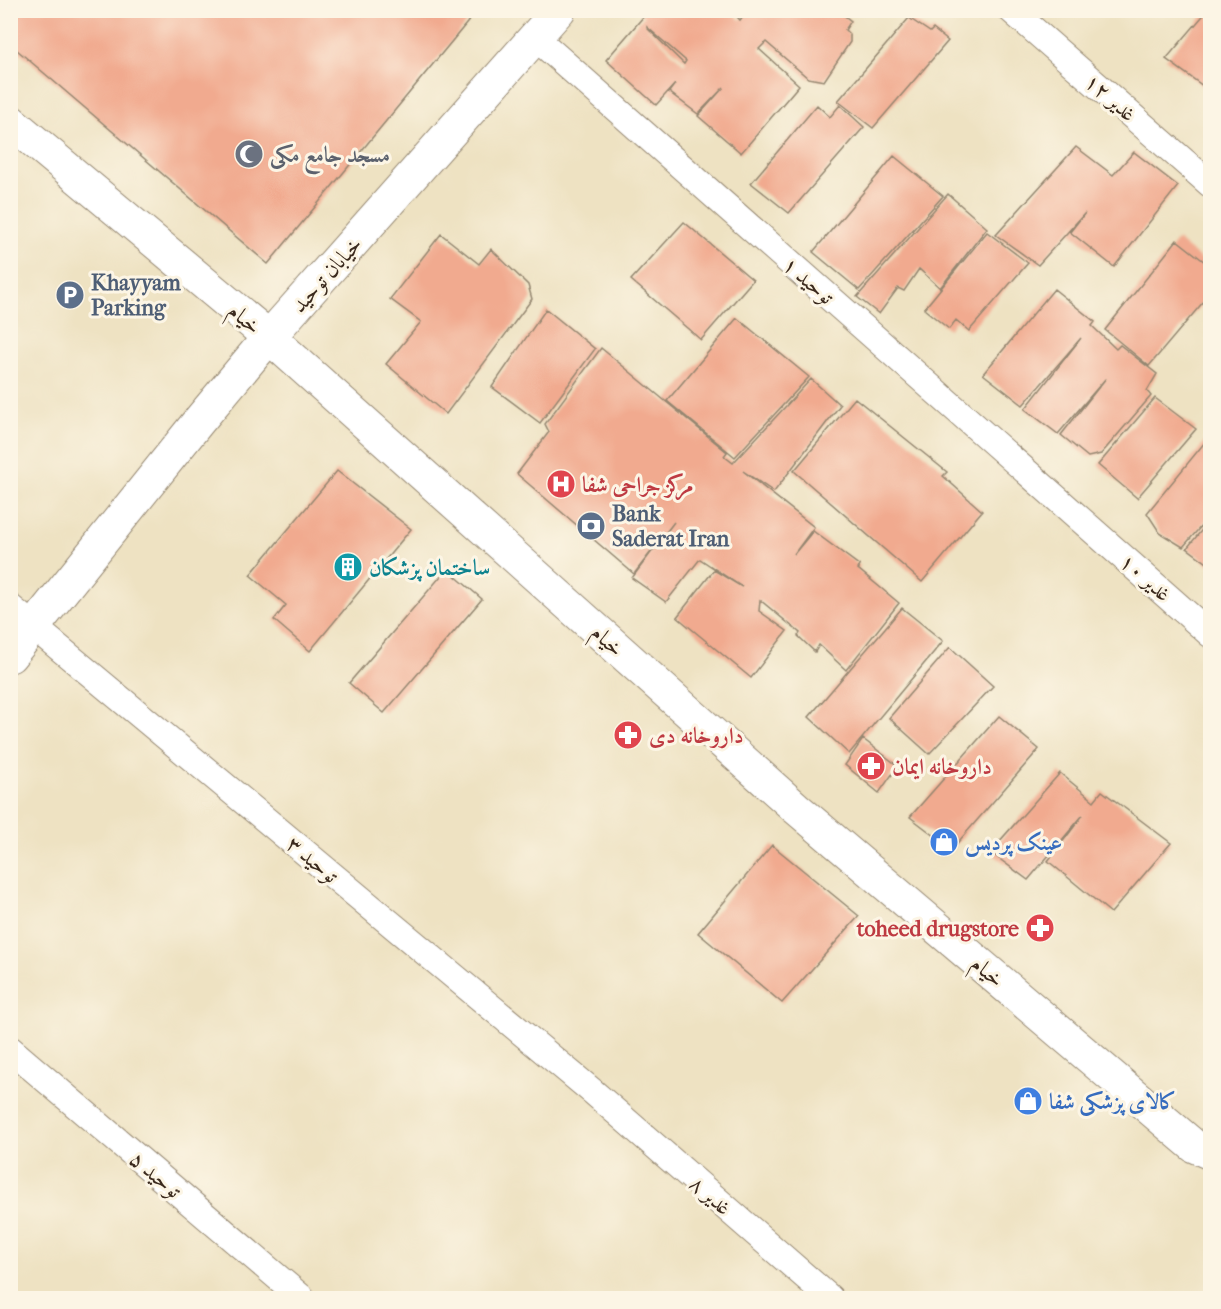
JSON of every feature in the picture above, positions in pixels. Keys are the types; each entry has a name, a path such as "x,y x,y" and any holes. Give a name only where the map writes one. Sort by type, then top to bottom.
{"main road":[{"name":"خیابان توحید","path":"10,656 35,628 198,422 269,338 560,10"},
{"name":"خیام","path":"10,121 269,338 796,807 1205,1155"}],"street":[{"name":"غدیر ۱۲","path":"1011,10 1210,184"},
{"name":"توحید ۱","path":"536,39 1082,521"},
{"name":"غدیر ۱۰","path":"1082,521 1210,634"},
{"name":"توحید ۳","path":"10,606 592,1091"},
{"name":"توحید ۵","path":"10,1049 302,1299"},
{"name":"غدیر ۸","path":"592,1091 830,1299"}],"building":[{"name":"مسجد جامع مکی","path":"10,10 462,10 471,18 268,264 10,44"},
{"path":"637,10 731,10 740,20 748,10 837,10 851,21 845,30 850,35 850,42 824,81 808,78 766,42 759,49 799,85 741,153 698,116 724,87 698,114 669,92 675,84 656,105 606,60 644,16","holes":["647,27 686,61 684,64"]},
{"path":"1210,10 1210,91 1166,59"},
{"path":"909,18 930,32 933,29 948,41 873,128 838,101"},
{"path":"817,105 830,117 840,105 864,127 789,213 751,183"},
{"path":"1076,147 1113,175 1134,152 1178,186 1114,267 1070,232 1085,213 1038,265 996,235"},
{"path":"894,156 943,196 859,290 813,252"},
{"path":"948,194 987,228 940,288 919,269 904,291 898,288 879,314 857,297"},
{"path":"684,222 753,280 701,340 631,280"},
{"path":"987,232 1028,263 969,331 956,320 949,329 924,309"},
{"path":"441,234 479,264 491,249 528,285 532,299 446,414 386,364 421,322 390,299"},
{"path":"1177,240 1210,266 1210,294 1149,366 1105,330"},
{"path":"1054,289 1095,322 1092,326 1116,349 1120,345 1157,374 1147,391 1151,396 1101,454 1088,457 1061,435 1106,378 1058,434 1025,409 1081,338 1023,405 983,374"},
{"path":"546,309 595,349 540,423 492,387"},
{"path":"737,318 809,377 735,457 667,401"},
{"path":"601,348 727,452 724,456 733,463 811,379 840,405 774,492 743,471 814,527 794,554 813,531 860,566 858,569 899,603 846,670 819,645 815,652 798,636 800,633 760,600 759,611 787,631 751,678 677,617 714,570 742,587 700,559 666,602 632,578 674,522 634,574 517,474 549,432 545,424"},
{"path":"855,398 947,472 943,476 982,511 922,582 794,471"},
{"path":"1155,398 1196,429 1137,498 1098,465"},
{"path":"1210,436 1210,516 1183,547 1160,533 1147,513"},
{"path":"337,471 411,529 310,651 274,620 286,605 250,575"},
{"path":"1210,520 1210,565 1187,548"},
{"path":"447,569 482,599 384,713 349,683"},
{"path":"902,608 943,641 849,754 809,717"},
{"path":"950,647 993,686 929,754 889,718"},
{"path":"999,716 1039,749 952,849 910,817"},
{"name":"داروخانه ایمان","path":"863,739 898,766 879,793 845,765"},
{"path":"1060,773 1094,801 1102,791 1171,843 1111,913 1048,861 1083,815 1028,880 990,852"},
{"path":"772,845 859,916 782,1003 698,933"}],"place":[{"name":"مسجد جامع مکی","path":"249,154"},
{"name":"Khayyam Parking","path":"70,295"},
{"name":"مرکز جراحی شفا","path":"561,484"},
{"name":"Bank Saderat Iran","path":"591,526"},
{"name":"ساختمان پزشکان","path":"348,567"},
{"name":"داروخانه دی","path":"628,735"},
{"name":"داروخانه ایمان","path":"871,766"},
{"name":"عینک پردیس","path":"944,842"},
{"name":"toheed drugstore","path":"1040,928"},
{"name":"کالای پزشکی شفا","path":"1028,1101"}]}
